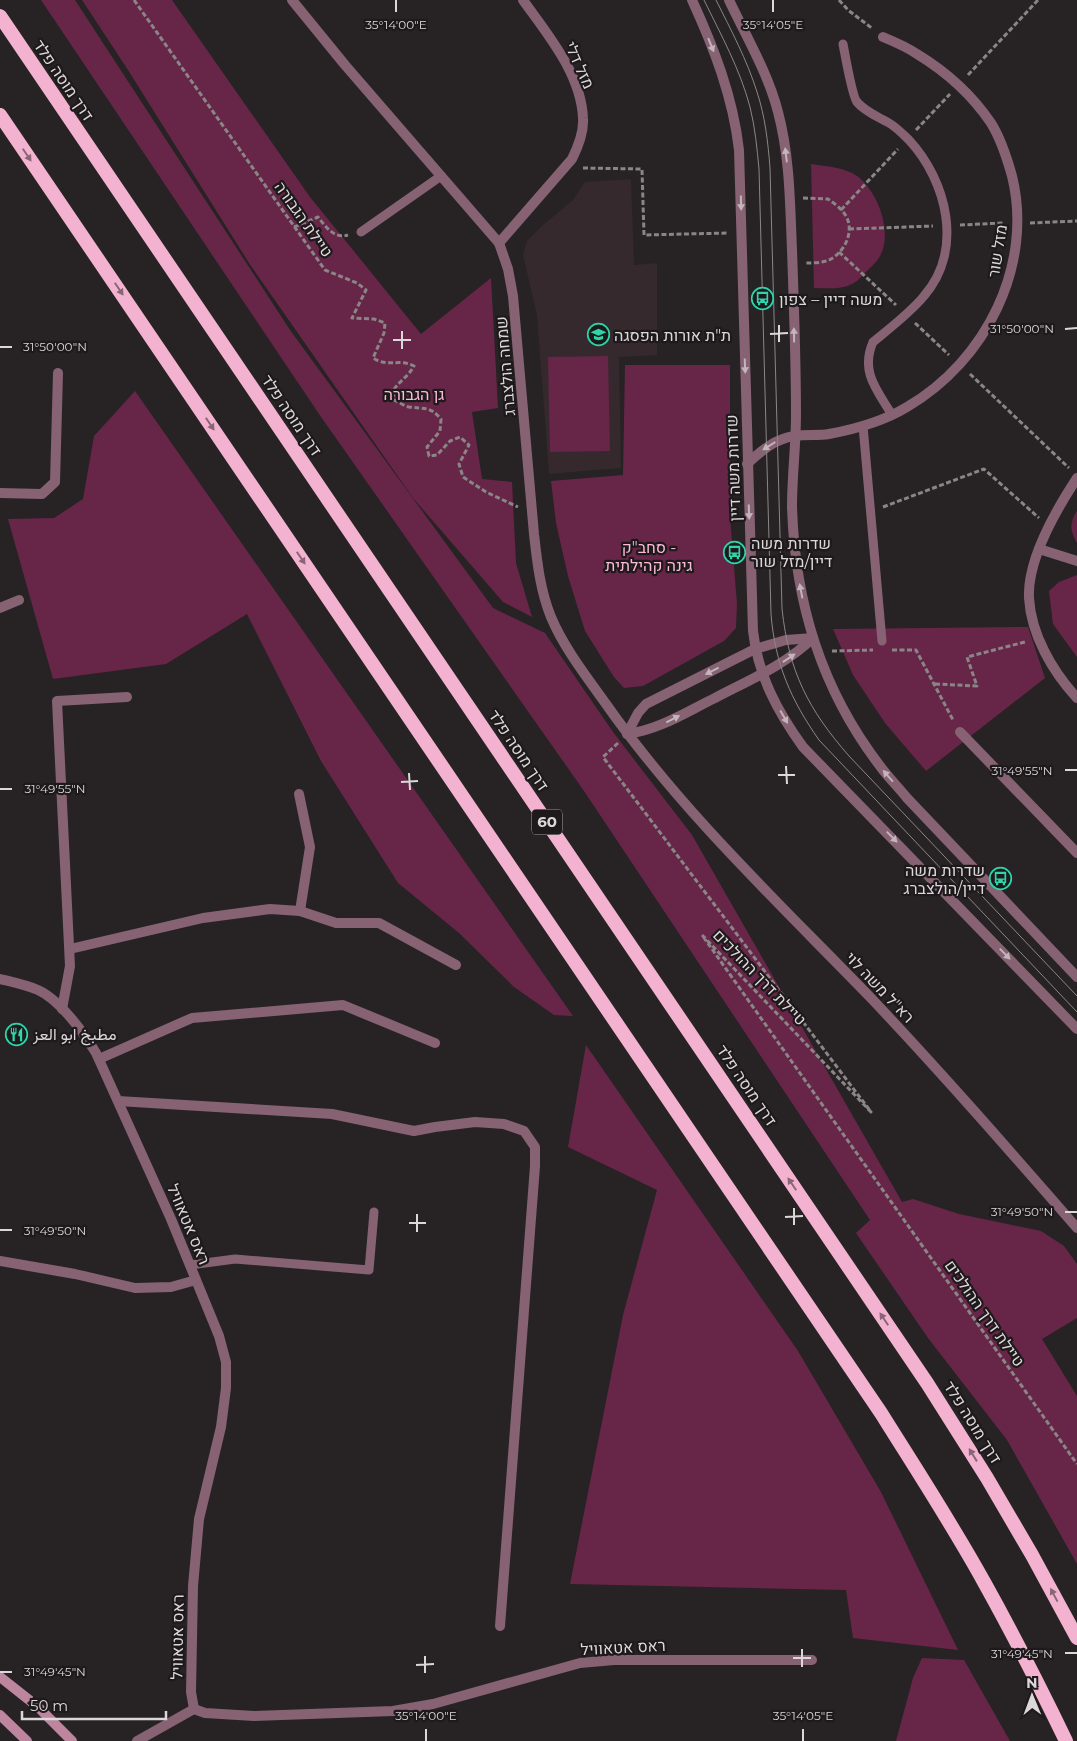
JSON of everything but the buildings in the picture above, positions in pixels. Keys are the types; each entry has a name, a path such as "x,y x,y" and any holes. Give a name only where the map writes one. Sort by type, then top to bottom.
{"highway":[{"name":"דרך מוסה פלד","path":"0,16 927,1383 987,1478 1077,1638"},
{"path":"0,114 881,1413 940,1506 984,1582 1030,1667 1066,1741"}],"main road":[{"path":"0,1677 38,1707 72,1741"},
{"path":"0,1715 27,1741"}],"street":[{"name":"שמחה הולצברג","path":"292,0 345,65 499,244 508,269 513,296 532,513 538,570 543,594 551,617 576,663 627,734 658,770"},
{"name":"מזל דלי","path":"499,244 572,159 579,143 583,120 578,91 554,43 523,0"},
{"name":"שדרות משה דיין","path":"692,0 718,60 737,131 740,168 753,631 755,649 762,674 779,710 803,747 1077,1029"},
{"path":"729,0 768,81 778,110 784,137 790,199 792,264 795,436 792,507 795,549 799,582 812,638 824,672 859,737 880,767 907,798 1077,977"},
{"name":"מזל שור","path":"747,464 767,447 778,441 795,436 827,434 863,426 909,406 935,387 959,364 982,336 998,308 1009,281 1014,258 1017,223 1016,193 1002,145 991,124 958,85 916,52 884,37"},
{"path":"0,493 42,494 55,482 58,373"},
{"path":"1077,478 1049,526 1039,549 1031,577 1029,598 1040,638 1059,678 1077,698"},
{"path":"1039,549 1077,561"},
{"path":"0,608 19,600"},
{"path":"627,734 638,713 646,704 755,649 786,640 812,638"},
{"path":"627,734 660,726 762,674 790,658 812,638"},
{"path":"62,1008 70,966 70,949 57,701 127,697"},
{"path":"960,732 1077,852"},
{"name":"רא\"ל משה לוי","path":"658,770 727,850 949,1081 1077,1228"},
{"path":"299,794 310,847 300,911"},
{"path":"70,949 203,918 270,909 300,911 336,923 379,924 456,965"},
{"name":"ראס אטאוויל","path":"0,979 39,991 62,1008 84,1034 99,1059 171,1219 219,1336 226,1362 226,1388 221,1427 199,1519 193,1586 190,1692 194,1709 205,1713 254,1716 393,1711 433,1704 580,1663 614,1660 812,1660"},
{"path":"99,1059 192,1018 343,1005 436,1043"},
{"path":"118,1101 332,1114 414,1132 435,1127 475,1122 504,1124 524,1131 535,1146 500,1626"},
{"path":"0,1261 75,1274 136,1288 171,1287 196,1280"},
{"path":"137,1741 194,1709"}],"lane":[{"path":"843,44 856,102 864,109 891,124 908,139 922,155 936,178 943,200 947,238 943,261 936,278 925,296 873,342 869,352 868,364 871,380 892,415"},
{"path":"361,232 441,176"},
{"path":"863,426 882,645"},
{"path":"190,1265 235,1259 369,1270 374,1212"}],"path":[{"name":"טיילת הגבורה","path":"134,0 325,270 357,283 366,290 352,318 374,319 386,323 384,333 373,358 382,364 405,362 414,366 408,376 398,382 393,391 394,400 408,407 426,408 435,412 441,419 440,431 427,447 429,456 437,455 450,441 460,438 469,445 459,464 462,477 486,492 532,513"},
{"path":"839,0 848,10 884,37"},
{"path":"841,210 1038,0"},
{"path":"565,167 642,169 644,235 741,233"},
{"path":"790,199 828,199 846,216 849,229 846,242 839,252 828,260 792,264"},
{"path":"294,227 318,217 329,231 343,237 361,232"},
{"path":"849,229 1077,221"},
{"path":"870,511 984,469 1049,526"},
{"path":"934,684 976,686 967,657 1040,638"},
{"path":"817,652 882,645"},
{"path":"891,650 916,650 960,732"},
{"name":"טיילת דרך ההולכים","path":"627,734 603,757 871,1112 702,935 1077,1464"}],"shaded area":[{"name":"ת\"ת אורות הפסגה","path":"631,179 634,265 657,263 657,355 619,357 621,468 549,474 537,315 523,255 527,241 573,200 585,182"}],"green space":[{"path":"41,0 75,0 290,330 493,608 545,633 613,732 692,835 902,1202 913,1199 959,1214 1041,1231 1064,1246 1077,1264 1077,1318 1042,1339 1077,1396 1077,1564 1007,1440 928,1338 856,1233 870,1220 584,791 319,414"},
{"name":"גן הגבורה","path":"82,0 172,0 310,197 421,334 491,278 498,408 472,412 482,479 512,482 516,563 532,617 503,602 413,498 249,263"},
{"path":"811,164 837,168 852,173 868,187 880,209 885,233 881,254 859,279 847,286 814,288"},
{"path":"608,356 610,451 550,452 548,357"},
{"name":"סחב\"ק - גינה קהילתית","path":"625,365 730,365 730,517 737,604 736,628 724,641 643,686 624,688 614,677 585,631 568,576 556,523 551,481 623,475"},
{"path":"135,391 573,1016 554,1015 514,987 459,933 398,883 321,761 247,614 166,664 53,679 8,519 54,518 83,499 94,436"},
{"path":"1077,511 1077,543 1071,527"},
{"path":"1077,575 1077,657 1053,624 1049,591 1059,582"},
{"path":"1028,627 1045,678 926,771 885,723 853,675 833,629"},
{"path":"586,1045 798,1351 881,1492 958,1650 853,1638 846,1590 570,1584 623,1315 657,1190 568,1147"},
{"path":"922,1658 964,1660 1010,1741 896,1741 913,1678"}],"tram line":[{"path":"704,0 741,79 750,107 757,145 771,614 776,649 786,681 800,710 819,740 1077,1012"},
{"path":"716,0 753,80 760,101 767,139 770,168 782,609 785,631 795,671 822,722 849,756 1077,996"}],"place":[{"name":"משה דיין – צפון","path":"763,299"},
{"name":"ת\"ת אורות הפסגה","path":"598,335"},
{"name":"שדרות משה דיין/מזל שור","path":"735,552"},
{"name":"שדרות משה דיין/הולצברג","path":"1001,879"},
{"name":"مطبخ ابو العز","path":"17,1034"}]}
